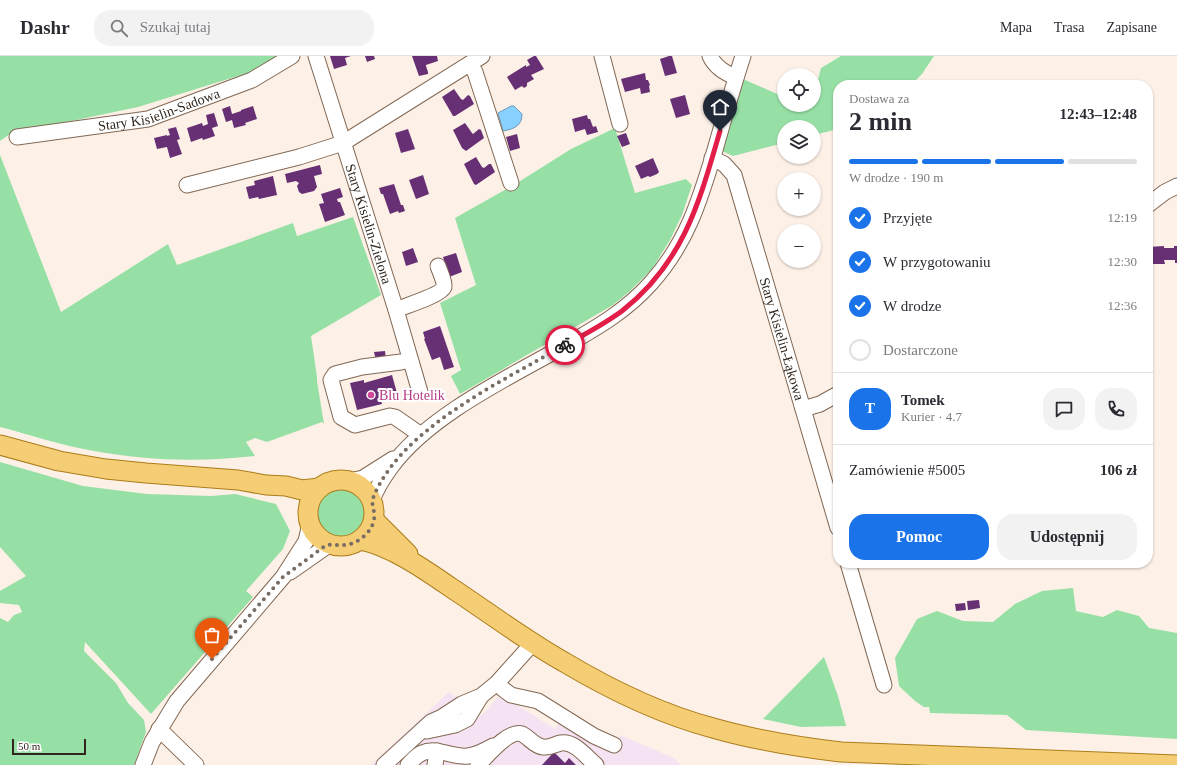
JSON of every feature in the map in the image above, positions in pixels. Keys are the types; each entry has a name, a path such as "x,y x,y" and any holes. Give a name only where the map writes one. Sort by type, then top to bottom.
{"main road":[{"path":"0,445 59,461 106,469 238,480 266,485 286,486 302,490 319,488"},
{"path":"342,480 350,482 359,486 367,493 372,501 374,520 367,534 360,540 344,545 330,544 319,538 313,531 309,518 310,500 319,488 327,483 342,480"},
{"path":"266,485 309,518"},
{"path":"374,520 422,568"},
{"path":"360,540 376,544 422,568 533,643 564,662 635,700 712,728 803,747 874,754 1177,765"}],"street":[{"name":"Stary Kisielin-Sadowa","path":"17,137 148,119 252,80 292,56"},
{"name":"Stary Kisielin-Zielona","path":"316,56 396,310 420,392"},
{"path":"602,56 620,124"},
{"path":"710,56 713,63 720,69 736,77"},
{"path":"372,501 379,485 401,454 441,419 482,393 606,322 638,297 664,268 679,245 694,215 743,56"},
{"path":"187,185 299,157 343,143 476,60"},
{"path":"476,60 475,72 511,183"},
{"name":"Stary Kisielin-Łąkowa","path":"712,158 724,164 734,175 833,511"},
{"path":"1153,201 1165,192 1177,186"},
{"path":"396,310 443,289 444,285 438,266"},
{"path":"410,360 362,367 335,374 331,380 342,417 355,425 390,416 395,417 421,435"},
{"path":"803,409 820,404 833,397"},
{"path":"350,482 363,478 401,454"},
{"path":"143,765 160,729 176,701 283,577 306,541 309,518"},
{"path":"283,577 330,544"},
{"path":"849,568 884,685"},
{"path":"496,618 516,644 518,650 517,662"},
{"path":"416,735 430,730 455,725 467,719 481,696 517,662 533,643"},
{"path":"496,683 511,695 538,701 594,736 614,745"},
{"path":"384,765 430,722 442,717 462,704 481,696"},
{"path":"160,729 196,765"},
{"path":"408,765 421,753 432,750 436,758 453,755 468,756 483,751 517,733 522,734 536,745 543,747 550,747 558,743 566,742 573,745 596,765"},
{"path":"478,765 501,742"}],"shaded area":[{"path":"449,692 460,700 456,712 472,723 487,710 498,697 517,705 555,729 559,723 614,752 620,735 674,758 681,765 371,765"}],"green space":[{"path":"0,56 287,56 251,72 138,107 10,134 0,141"},
{"path":"841,56 934,56 916,80 833,80 833,130 821,133 821,120 777,120 777,145 733,156 720,150 743,79 777,94 777,112 821,112 821,68"},
{"path":"615,128 635,193 686,179 692,185 682,215 670,240 652,269 630,291 613,305 460,394 451,376 461,370 440,303 476,285 455,218 517,183 571,149"},
{"path":"0,155 61,312 168,244 177,265 293,223 297,236 353,217 381,295 311,336 324,424 322,422 267,442 255,438 246,442 255,456 195,460 154,459 82,449 0,427"},
{"path":"0,462 83,486 147,494 211,496 235,494 276,504 290,531 283,549 246,591 253,597 151,714 85,642 84,651 116,683 128,703 144,720 146,732 134,765 0,765 0,618 8,622 14,615 22,612 19,605 0,603 0,591 26,576 0,547"},
{"path":"335,486 345,486 355,490 362,497 366,507 366,517 362,527 355,534 345,538 335,538 325,534 318,527 314,517 314,507 318,497 325,490"},
{"path":"1073,588 1076,611 1103,617 1117,610 1139,616 1149,628 1177,633 1177,739 1026,730 1007,715 930,713 929,707 924,707 915,701 899,686 895,658 917,619 937,611 963,621 993,622 1015,604 1042,591"},
{"path":"824,657 838,696 846,726 801,727 763,719"}],"water":[{"path":"511,106 514,106 522,114 522,118 517,126 503,131 498,113"}],"building":[{"path":"330,56 351,56 345,58 347,65 334,69"},
{"path":"365,56 374,56 375,59 367,62"},
{"path":"412,56 437,56 438,61 426,65 428,74 419,76"},
{"path":"536,56 544,69 531,75 534,79 527,83 527,86 524,88 522,86 515,90 507,77 526,65 526,67 530,65 527,60"},
{"path":"672,56 677,73 665,76 660,59"},
{"path":"645,73 646,80 648,80 650,85 650,92 641,94 640,88 625,92 621,79"},
{"path":"454,89 463,100 468,95 470,96 474,104 453,116 442,97"},
{"path":"685,95 690,114 676,118 670,99"},
{"path":"230,106 232,114 253,106 257,119 245,123 246,125 234,128 232,120 226,122 222,109"},
{"path":"214,113 218,126 212,128 215,136 203,140 202,138 191,142 187,128 202,123 203,126 208,124 206,115"},
{"path":"587,115 593,127 596,126 598,132 587,135 585,129 575,132 572,119"},
{"path":"465,123 473,134 479,129 481,130 484,138 466,151 462,148 453,130"},
{"path":"176,127 180,139 177,140 182,154 170,158 167,147 157,149 154,138 170,135 168,129"},
{"path":"408,129 415,149 401,153 395,133"},
{"path":"626,133 630,144 622,147 617,136"},
{"path":"517,134 520,148 510,151 506,137"},
{"path":"476,157 482,167 484,168 491,164 495,172 476,185 474,184 464,164"},
{"path":"653,158 659,172 650,177 648,176 641,179 635,166"},
{"path":"320,165 322,174 314,176 317,187 314,191 302,194 299,192 297,186 299,183 296,181 287,183 285,174"},
{"path":"423,175 429,194 416,199 409,180"},
{"path":"273,176 277,195 259,199 258,197 249,199 246,187 255,185 254,181"},
{"path":"394,184 401,205 403,205 405,211 399,213 398,211 390,214 383,194 381,194 379,188"},
{"path":"340,188 343,197 337,199 338,202 340,202 345,215 325,222 319,204 324,203 321,194"},
{"path":"1164,246 1164,248 1174,248 1174,246 1177,246 1177,263 1175,263 1175,260 1164,260 1165,264 1153,264 1153,247"},
{"path":"413,248 418,262 406,266 402,252"},
{"path":"456,253 462,272 449,277 443,257"},
{"path":"440,326 454,367 444,370 440,357 432,360 423,332"},
{"path":"385,351 386,360 376,361 374,352"},
{"name":"Blu Hotelik","path":"392,375 397,393 380,397 382,404 357,410 350,383 364,380 364,383"},
{"path":"979,600 980,608 968,610 967,601"},
{"path":"965,603 966,610 956,611 955,604"},
{"path":"554,752 565,763 569,758 576,765 542,765"}],"way so far":[{"path":"212,659 283,577 325,546 330,544 350,544 360,540 367,534 374,520 372,501 375,492 401,454 421,435 441,419 482,393 565,345"}],"place":[{"name":"Blu Hotelik","path":"371,395"}],"route":[{"path":"565,345 606,322 622,311 638,297 664,268 679,245 691,222 701,195 720,131"}]}
